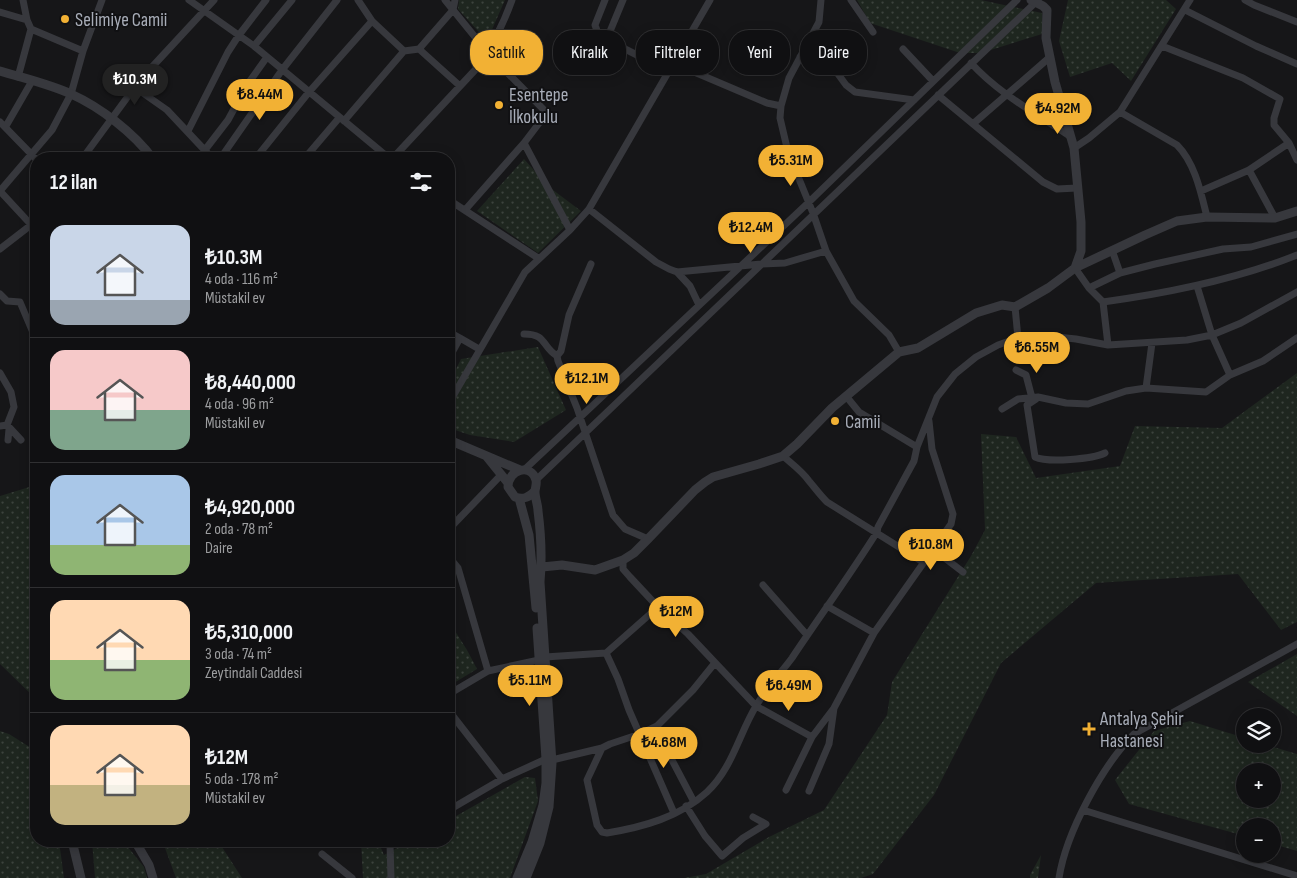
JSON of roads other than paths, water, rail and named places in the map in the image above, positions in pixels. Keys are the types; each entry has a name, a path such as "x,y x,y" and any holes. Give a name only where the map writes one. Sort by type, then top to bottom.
{"street":[{"path":"18,77 31,29 23,0"},
{"path":"37,152 52,130 71,94 83,51 102,0"},
{"path":"189,0 239,34 382,152"},
{"path":"87,152 140,80 214,0"},
{"path":"188,131 228,52 239,34 266,0"},
{"path":"254,46 292,0"},
{"path":"225,152 282,70 338,0"},
{"path":"358,0 372,21 404,51"},
{"path":"445,0 470,31"},
{"path":"311,152 404,51 419,49 453,10 455,0"},
{"path":"500,30 512,0"},
{"path":"596,30 595,25 605,0"},
{"path":"611,30 623,0"},
{"path":"692,30 710,0"},
{"path":"815,30 819,22 822,0"},
{"path":"851,0 873,32"},
{"path":"535,491 525,498 519,498 512,494 508,487 511,475 522,470 741,266 1017,0"},
{"path":"1074,148 1120,112 1190,0"},
{"path":"1245,0 1297,22"},
{"path":"542,658 540,582 542,567 535,491 536,480 1035,1 1047,10 1046,38 1074,148 1081,222 1081,251 1075,268"},
{"path":"1184,10 1297,64"},
{"path":"0,13 27,20"},
{"path":"261,152 308,92 372,21"},
{"path":"31,29 83,51"},
{"path":"1162,46 1243,78 1280,99 1274,122 1275,128 1289,143 1297,160"},
{"path":"419,49 460,86"},
{"path":"903,49 933,81"},
{"path":"140,80 140,91 167,110 205,152 228,120 247,85 267,57"},
{"path":"800,57 789,78 781,106 780,118 788,152 809,202 826,251 854,301 889,335 899,352"},
{"path":"974,123 1050,57"},
{"path":"971,63 1007,95 1071,137"},
{"path":"0,71 71,94 112,118 140,142 148,152"},
{"path":"398,152 470,75"},
{"path":"465,210 524,143 543,118 544,110 510,75"},
{"path":"455,392 525,272 570,230 589,209 667,75"},
{"path":"701,75 767,103 781,106"},
{"path":"839,75 854,92 914,100"},
{"path":"30,153 3,124 32,81"},
{"path":"938,95 1043,182 1057,188 1077,188"},
{"path":"1120,112 1177,145 1187,157 1201,191 1207,217"},
{"path":"524,143 570,230"},
{"path":"1201,191 1249,170 1289,143"},
{"path":"30,161 0,191 30,224"},
{"path":"1249,170 1275,218"},
{"path":"455,204 538,258"},
{"path":"589,209 656,262 678,272 761,264 785,264 826,251"},
{"path":"542,567 562,565 595,570 622,560 634,553 695,490 713,476 783,456 846,396 899,352 918,348 976,313 1002,306 1015,307 1048,288 1075,268 1177,221 1207,217 1275,218 1297,211"},
{"path":"0,249 30,230"},
{"path":"1089,288 1120,273 1223,249 1251,247 1297,234"},
{"path":"1112,250 1120,273"},
{"path":"1103,302 1197,286 1250,272 1297,256"},
{"path":"558,356 561,351 569,315 591,264"},
{"path":"1075,268 1089,288 1103,302 1108,345"},
{"path":"678,272 690,286 699,305"},
{"path":"1197,286 1212,335 1230,375"},
{"path":"602,748 587,780 588,792 599,831 608,833 643,827 694,802 708,791 721,775 733,754 756,706 877,532 914,461 917,447 937,397 955,374 976,357 998,345 1018,338 1047,336 1108,345 1187,340 1212,335 1266,311 1297,292"},
{"path":"0,294 7,301 20,302 30,326"},
{"path":"1015,307 1018,338"},
{"path":"524,334 539,336 552,352 558,356 562,373 580,417 613,515 625,529 648,539"},
{"path":"455,335 479,349"},
{"path":"455,347 460,338"},
{"path":"1002,409 1018,399 1035,398 1088,404 1126,391 1146,388 1206,392 1230,375 1263,361 1297,338"},
{"path":"1146,388 1152,343"},
{"path":"1016,370 1026,375 1035,398"},
{"path":"0,373 11,392 14,407 5,427 8,440"},
{"path":"846,396 859,412 917,447"},
{"path":"1035,398 1027,404 1035,457 1046,460 1098,456 1105,453"},
{"path":"786,790 812,737 834,708 874,633 951,524 952,514 932,449 928,418"},
{"path":"5,427 20,440"},
{"path":"455,443 531,473 536,480"},
{"path":"783,456 810,481 818,494 827,502 923,562"},
{"path":"487,457 508,482"},
{"path":"455,523 501,475"},
{"path":"519,498 529,535 542,658 549,760 549,807 540,843 526,878"},
{"path":"933,549 963,572"},
{"path":"622,560 623,569 756,706 812,737"},
{"path":"455,564 458,568 488,671"},
{"path":"763,585 807,635"},
{"path":"827,606 874,633"},
{"path":"455,690 488,671 542,658 606,653 658,607"},
{"path":"1059,878 1071,836 1083,810 1123,744 1134,734 1297,644"},
{"path":"606,653 618,678 628,710 674,813"},
{"path":"455,806 502,778 549,760 602,748 657,726 693,690 714,664"},
{"path":"809,791 829,744 834,708"},
{"path":"455,719 502,778"},
{"path":"657,726 662,741 694,802"},
{"path":"517,878 532,842 543,804 549,760"},
{"path":"686,806 705,836 722,856 743,838 766,824 753,816"},
{"path":"1083,810 1297,876"},
{"path":"73,847 81,878"},
{"path":"138,847 149,865 153,878"},
{"path":"391,878 392,847"},
{"path":"322,854 352,878"}],"place":[{"name":"Selimiye Camii","path":"65,19"},
{"name":"Esentepe İlkokulu","path":"499,105"},
{"name":"Camii","path":"835,421"},
{"name":"Antalya Şehir Hastanesi","path":"1089,729"}]}
